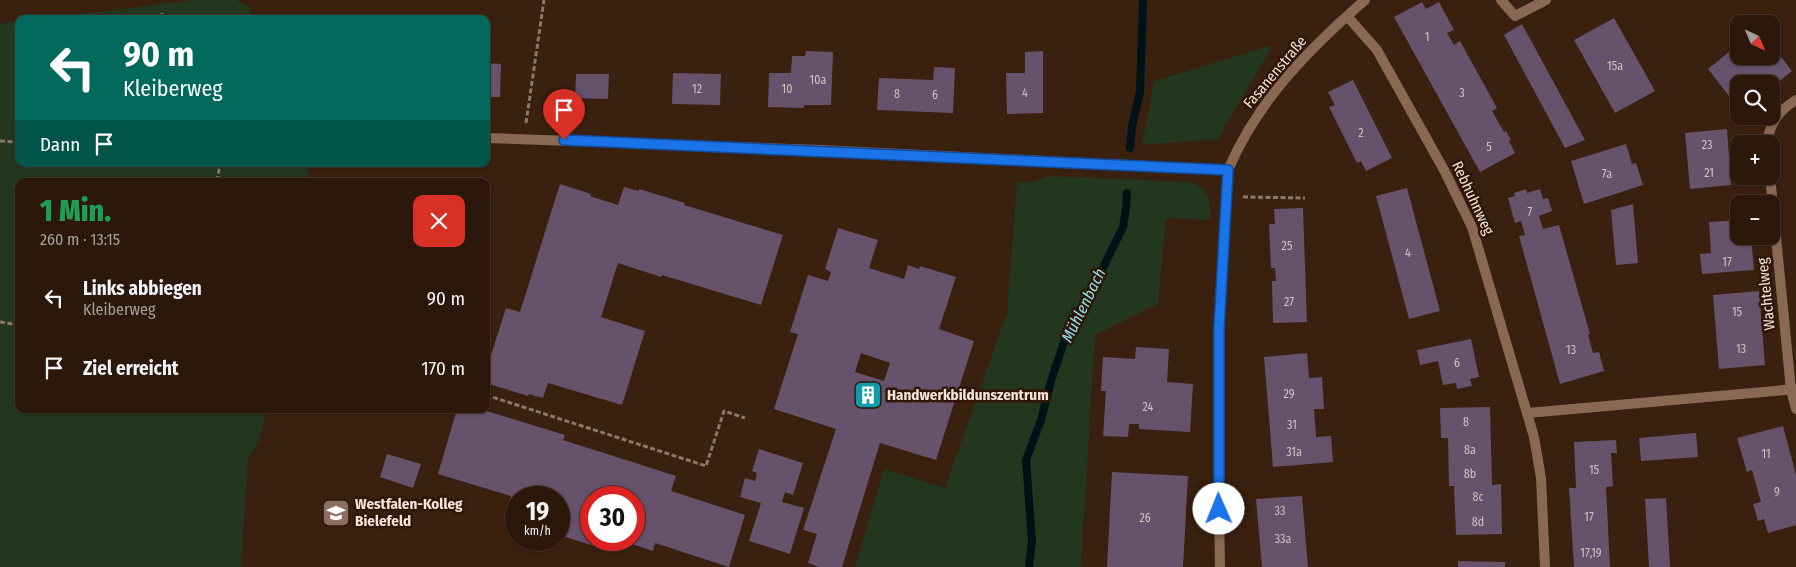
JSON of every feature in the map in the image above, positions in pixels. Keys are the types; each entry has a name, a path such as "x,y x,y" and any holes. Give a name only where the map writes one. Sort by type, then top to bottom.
{"street":[{"name":"Fasanenstraße","path":"1220,567 1218,451 1219,328 1228,170 1238,146 1260,109 1295,67 1365,0"},
{"path":"1501,0 1515,16 1546,0"},
{"name":"Rebhuhnweg","path":"1347,16 1378,50 1461,203 1472,228 1528,413 1541,478 1545,567"},
{"path":"1768,135 1773,121 1785,106 1796,100"},
{"path":"490,138 821,150 1228,170"},
{"name":"Wachtelweg","path":"1771,185 1796,409"},
{"path":"1528,413 1793,389"}],"path":[{"path":"524,138 544,0"},
{"path":"0,141 15,142"},
{"path":"1226,197 1305,198"},
{"path":"0,322 15,324"},
{"path":"490,396 706,466 724,411 745,418"}],"green space":[{"path":"195,0 236,0 250,7 251,15 73,15"},
{"path":"15,22 15,167 308,167 309,178 15,178 15,413 266,413 258,442 248,459 241,567 0,567 0,24"},
{"path":"1273,45 1218,139 1142,145 1154,81"},
{"path":"1048,176 1189,182 1201,187 1210,201 1210,220 1166,218 1158,304 1095,335 1081,567 855,567 884,469 945,488 1007,313 1017,182 1034,182"}],"building":[{"path":"1422,2 1426,9 1439,2 1454,30 1447,33 1454,45 1460,41 1497,108 1492,111 1511,140 1509,141 1515,153 1480,172 1394,17"},
{"path":"1614,18 1655,91 1615,113 1574,40"},
{"path":"1522,24 1585,140 1565,148 1504,35"},
{"path":"806,51 833,52 831,105 804,105 804,108 768,107 769,73 791,73 792,56 805,56"},
{"path":"1043,51 1043,113 1007,114 1006,73 1025,73 1025,52"},
{"path":"1730,51 1730,65 1780,65 1780,56 1792,71 1780,81 1780,75 1730,75 1730,97 1708,69"},
{"path":"490,63 501,64 500,97 490,97"},
{"path":"934,67 955,68 953,113 877,110 879,78 933,80"},
{"path":"673,73 721,74 720,105 672,104"},
{"path":"576,74 609,74 608,99 575,98"},
{"path":"1353,80 1392,158 1366,171 1361,161 1357,163 1329,107 1335,105 1328,92"},
{"path":"1727,129 1731,185 1690,189 1685,133"},
{"path":"1626,144 1632,164 1636,163 1643,185 1584,204 1571,161"},
{"path":"560,184 618,205 624,187 639,191 639,189 685,203 684,205 783,235 761,305 618,263 601,317 645,331 622,405 548,383 543,398 529,394 528,396 490,384 490,358 506,308 520,312"},
{"path":"1407,188 1440,311 1409,319 1376,196"},
{"path":"1526,189 1527,193 1540,189 1543,199 1548,198 1552,211 1539,216 1543,229 1559,225 1590,334 1588,335 1593,353 1599,352 1604,371 1560,384 1519,236 1525,235 1521,221 1515,223 1508,198 1515,196 1514,193"},
{"path":"1633,204 1638,263 1616,265 1611,210"},
{"path":"1303,208 1307,322 1273,323 1272,281 1276,281 1275,268 1271,268 1269,224 1275,224 1274,209"},
{"path":"1730,221 1730,245 1752,245 1754,270 1702,274 1700,254 1711,253 1709,222"},
{"name":"Handwerkbildunszentrum","path":"838,228 878,240 869,268 904,279 908,265 919,269 920,266 956,277 939,329 974,341 936,460 880,443 842,567 819,567 808,563 817,534 803,530 836,429 774,409 798,334 790,332 808,275 828,281 831,272 825,269","holes":["861,353 890,363 884,381 855,372"]},
{"path":"1759,291 1765,365 1719,369 1713,295"},
{"path":"1471,339 1479,377 1470,379 1472,386 1457,389 1456,383 1443,385 1438,361 1420,365 1417,350"},
{"path":"1136,347 1169,349 1167,382 1193,384 1190,432 1139,429 1139,424 1129,424 1128,437 1103,436 1106,391 1101,391 1103,357 1135,359"},
{"path":"1307,353 1309,378 1322,377 1324,409 1314,409 1316,437 1331,436 1333,462 1273,467 1264,357"},
{"path":"1490,407 1492,485 1501,484 1502,534 1456,535 1454,486 1449,486 1448,438 1441,438 1440,408"},
{"path":"490,412 565,435 563,440 676,476 671,491 745,515 729,567 655,543 653,551 645,548 645,486 580,486 580,542 570,538 570,486 505,486 505,494 438,474 456,413"},
{"path":"1783,426 1796,475 1796,525 1768,533 1764,519 1758,521 1753,504 1761,502 1752,470 1747,472 1737,438"},
{"path":"1696,433 1698,457 1641,461 1639,438"},
{"path":"1616,440 1617,453 1611,453 1613,486 1606,487 1610,567 1574,567 1569,488 1576,488 1574,442"},
{"path":"759,449 803,463 793,495 785,492 782,502 804,508 790,554 749,541 761,503 740,497 745,478 755,481 757,473 752,471"},
{"path":"387,454 421,464 413,488 380,477"},
{"path":"1112,472 1188,476 1183,567 1107,567"},
{"path":"1302,496 1308,567 1262,567 1256,499"},
{"path":"1666,498 1670,567 1649,567 1645,499"},
{"path":"1458,561 1505,562 1505,567 1458,567"}],"waterway":[{"name":"Mühlenbach","path":"1130,148 1132,126 1140,92 1143,0"},
{"name":"Mühlenbach","path":"1029,567 1032,541 1026,460 1041,420 1051,381 1069,327 1096,282 1123,227 1127,193"}],"place":[{"name":"Handwerkbildunszentrum","path":"868,395"},
{"name":"Westfalen-Kolleg Bielefeld","path":"336,513"}],"route":[{"path":"564,140 821,150 1228,170 1219,328 1219,509"}]}
